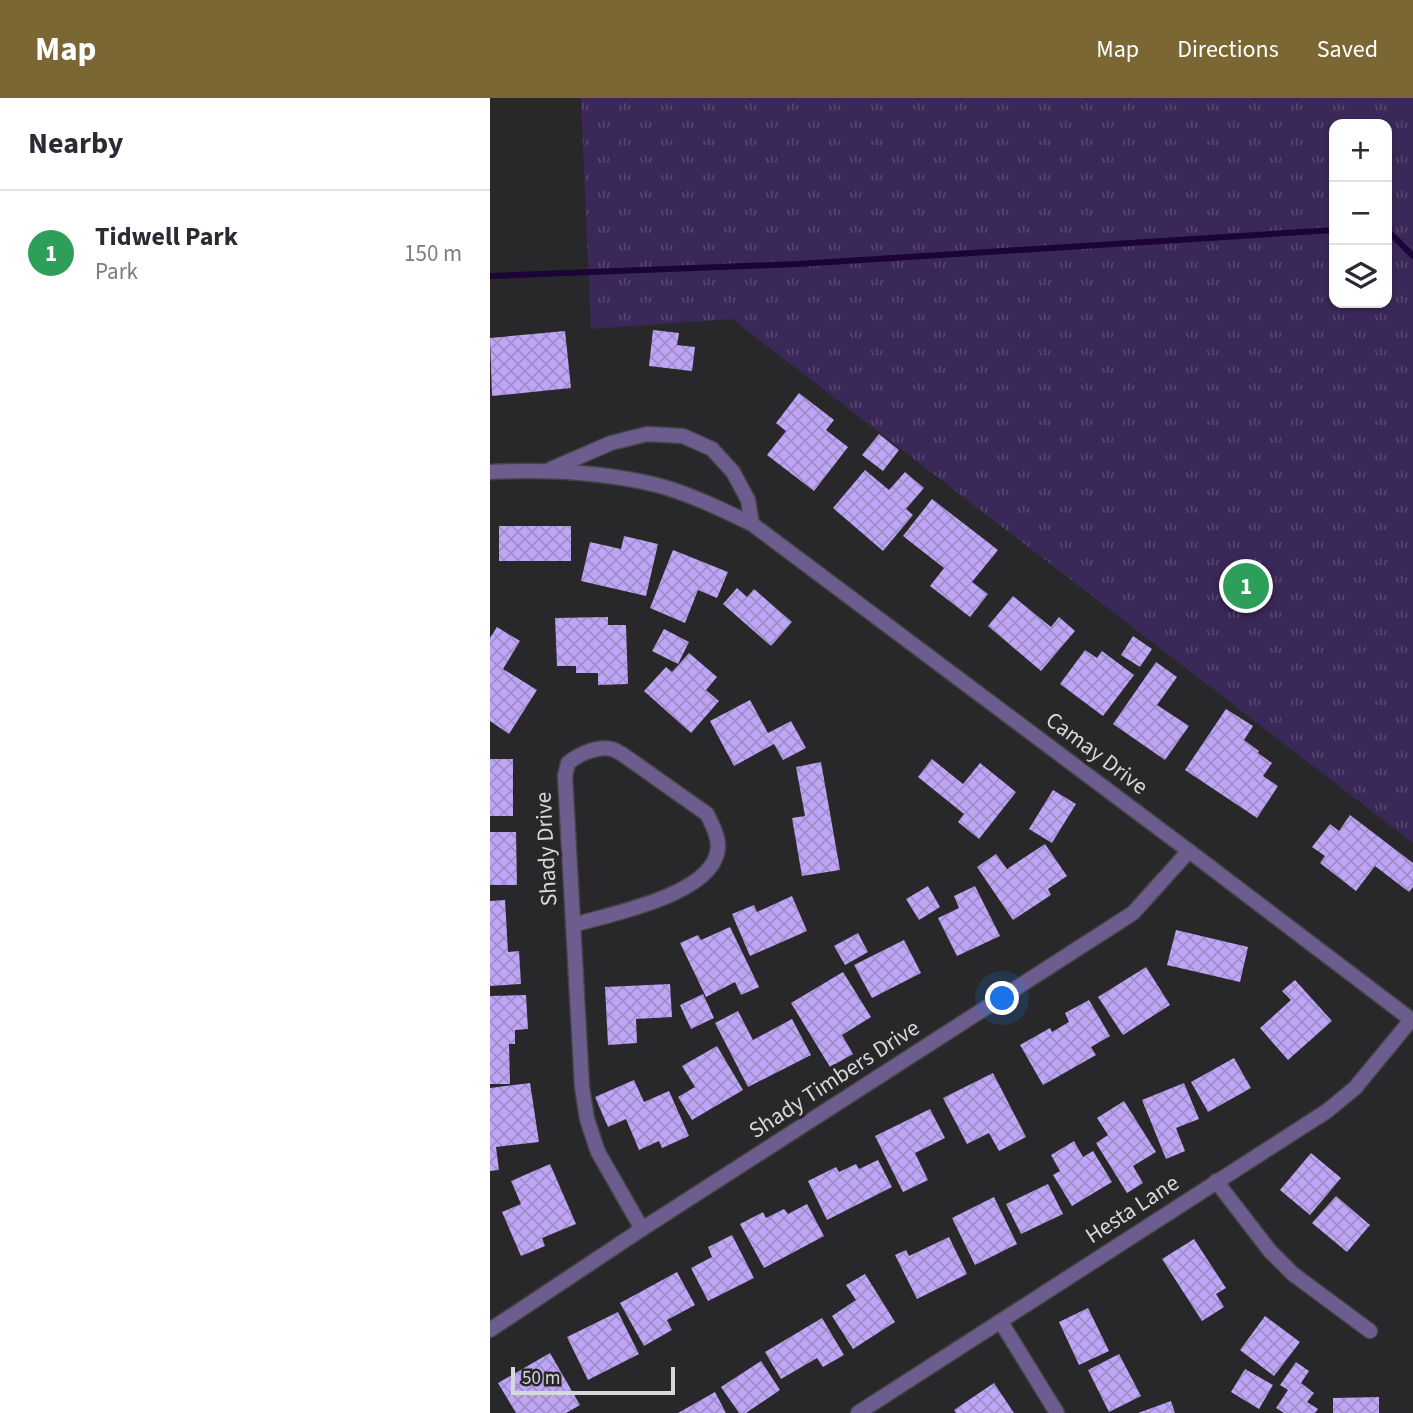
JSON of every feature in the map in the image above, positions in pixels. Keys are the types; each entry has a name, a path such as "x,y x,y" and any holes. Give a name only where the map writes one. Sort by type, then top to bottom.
{"street":[{"name":"Camay Drive","path":"546,472 611,443 647,434 682,436 712,449 733,471 748,500 752,524"},
{"name":"Camay Drive","path":"490,472 546,472 612,477 658,486 715,506 752,524 1189,850 1412,1021"},
{"name":"Shady Drive","path":"573,925 657,901 706,874 715,860 718,845 714,828 706,814 611,749 596,749 578,755 568,763 565,776 573,925 582,1087 587,1119 598,1152 642,1229"},
{"name":"Shady Timbers Drive","path":"490,1330 1133,913 1189,850"},
{"name":"Hesta Lane","path":"859,1413 1326,1111 1354,1088 1412,1021"},
{"path":"1216,1181 1270,1251 1293,1274 1370,1331"},
{"path":"1001,1322 1056,1413"}],"green space":[{"path":"581,98 1413,98 1413,843 732,319 591,329"}],"building":[{"path":"653,330 679,333 677,345 695,347 692,371 649,366"},
{"path":"565,331 571,388 492,396 490,338"},
{"path":"799,393 834,420 826,430 848,447 814,491 767,455 786,431 776,423"},
{"path":"879,434 899,450 883,471 862,455"},
{"path":"865,470 889,490 905,472 924,488 906,509 913,515 883,551 833,508"},
{"path":"932,499 998,550 972,582 988,594 970,617 930,586 944,568 903,536"},
{"path":"499,526 571,526 571,561 499,561"},
{"path":"624,536 658,544 646,596 581,581 590,542 621,549"},
{"path":"673,550 728,572 717,598 698,590 685,623 650,608"},
{"path":"737,588 747,597 754,589 792,622 771,646 723,604"},
{"path":"1013,596 1051,627 1059,617 1075,631 1041,671 988,626"},
{"path":"608,617 608,625 626,625 628,684 598,685 598,673 576,673 576,666 557,666 555,618"},
{"path":"497,627 520,641 503,669 537,690 509,734 490,721 490,638"},
{"path":"664,629 689,642 678,664 652,651"},
{"path":"1133,636 1152,649 1140,667 1121,655"},
{"path":"1085,650 1097,658 1102,651 1134,675 1103,716 1060,684"},
{"path":"689,653 717,677 706,690 719,701 691,733 644,691 666,667 672,672"},
{"path":"1156,662 1177,677 1157,705 1189,726 1165,760 1113,724"},
{"path":"750,700 768,733 791,721 806,748 783,760 774,744 734,766 710,721"},
{"path":"1226,709 1253,726 1244,740 1272,763 1263,776 1278,786 1257,818 1185,770"},
{"path":"490,759 513,759 513,816 490,816"},
{"path":"932,759 963,784 980,763 1016,792 979,839 958,822 964,814 918,777"},
{"path":"821,762 840,870 802,876 792,818 805,816 796,767"},
{"path":"1053,790 1076,804 1052,843 1029,829"},
{"path":"1350,815 1413,863 1413,887 1409,892 1375,866 1356,891 1320,863 1325,856 1312,847 1330,824 1339,831"},
{"path":"490,832 516,832 517,885 490,885"},
{"path":"1045,844 1067,876 1048,889 1051,895 1013,920 977,867 996,854 1007,869"},
{"path":"928,886 940,907 919,920 906,899"},
{"path":"975,886 1000,936 957,956 938,918 959,908 954,896"},
{"path":"792,896 807,931 750,956 732,914 754,905 757,912"},
{"path":"505,900 508,952 519,951 521,984 490,986 490,901"},
{"path":"730,927 759,987 741,995 735,982 706,997 680,943 698,935 701,940"},
{"path":"1176,930 1248,947 1240,982 1167,965"},
{"path":"858,933 868,952 845,965 834,946"},
{"path":"904,940 921,973 872,998 854,965"},
{"path":"1146,967 1170,1005 1123,1035 1098,997"},
{"path":"843,972 871,1017 842,1035 853,1054 830,1067 791,1003"},
{"path":"1295,980 1332,1021 1288,1060 1260,1028 1291,1000 1282,991"},
{"path":"670,984 672,1017 636,1019 637,1043 608,1045 605,987"},
{"path":"703,994 714,1018 691,1029 680,1005"},
{"path":"526,995 528,1029 515,1030 515,1044 509,1044 510,1084 490,1084 490,996"},
{"path":"1089,1000 1110,1036 1091,1047 1096,1055 1043,1085 1020,1045 1050,1028 1052,1032 1069,1022 1065,1013"},
{"path":"738,1011 753,1040 792,1019 811,1055 748,1087 715,1023"},
{"path":"717,1046 743,1090 692,1120 678,1097 695,1087 682,1066"},
{"path":"1234,1058 1251,1088 1208,1112 1191,1082"},
{"path":"993,1073 1026,1137 999,1151 989,1133 967,1144 943,1098"},
{"path":"634,1080 644,1102 669,1091 689,1136 662,1148 659,1141 639,1150 626,1119 608,1127 595,1097"},
{"path":"530,1083 539,1142 496,1147 499,1170 490,1171 490,1088"},
{"path":"1184,1083 1199,1119 1176,1128 1185,1151 1166,1159 1142,1100"},
{"path":"1124,1101 1156,1152 1133,1166 1143,1183 1127,1193 1096,1143 1108,1135 1097,1118"},
{"path":"930,1109 945,1138 915,1153 928,1180 903,1192 875,1136"},
{"path":"1074,1141 1083,1157 1093,1151 1112,1182 1072,1206 1053,1175 1060,1171 1051,1155"},
{"path":"1311,1153 1341,1178 1310,1215 1280,1190"},
{"path":"878,1160 892,1187 827,1220 808,1181 836,1167 839,1172 856,1164 859,1169"},
{"path":"550,1164 576,1224 542,1238 545,1246 521,1256 502,1212 521,1204 511,1181"},
{"path":"1048,1184 1063,1214 1021,1234 1006,1204"},
{"path":"1336,1196 1370,1225 1347,1252 1312,1223"},
{"path":"994,1197 1017,1244 975,1265 952,1218"},
{"path":"807,1204 824,1236 764,1268 740,1224 763,1212 766,1218 784,1209 788,1214"},
{"path":"732,1235 754,1278 708,1301 691,1268 712,1257 708,1247"},
{"path":"949,1237 967,1274 917,1299 895,1255 906,1250 909,1256"},
{"path":"1194,1239 1226,1288 1216,1294 1224,1307 1202,1321 1162,1259"},
{"path":"677,1272 695,1305 667,1320 672,1330 644,1346 620,1303"},
{"path":"865,1274 895,1322 853,1349 832,1316 856,1300 846,1285"},
{"path":"1088,1308 1109,1351 1079,1365 1059,1322"},
{"path":"618,1312 639,1354 588,1380 567,1337"},
{"path":"1265,1316 1300,1342 1274,1376 1240,1350"},
{"path":"822,1318 844,1355 823,1367 817,1358 781,1379 765,1352"},
{"path":"550,1353 580,1405 566,1413 516,1413 498,1383"},
{"path":"1119,1354 1141,1396 1109,1412 1088,1370"},
{"path":"761,1361 780,1390 746,1413 739,1413 721,1387"},
{"path":"1296,1362 1309,1371 1301,1383 1314,1393 1307,1402 1318,1409 1315,1413 1284,1413 1276,1408 1288,1390 1280,1385"},
{"path":"1245,1369 1273,1385 1259,1409 1231,1392"},
{"path":"994,1383 1014,1413 956,1413 954,1410"},
{"path":"715,1392 726,1413 678,1413"},
{"path":"1379,1397 1379,1413 1333,1413 1333,1398"},
{"path":"1171,1401 1175,1413 1138,1413"}],"waterway":[{"path":"490,276 799,264 1329,230"},
{"path":"1392,235 1413,256"}],"place":[{"name":"Tidwell Park","path":"1246,586"}]}
